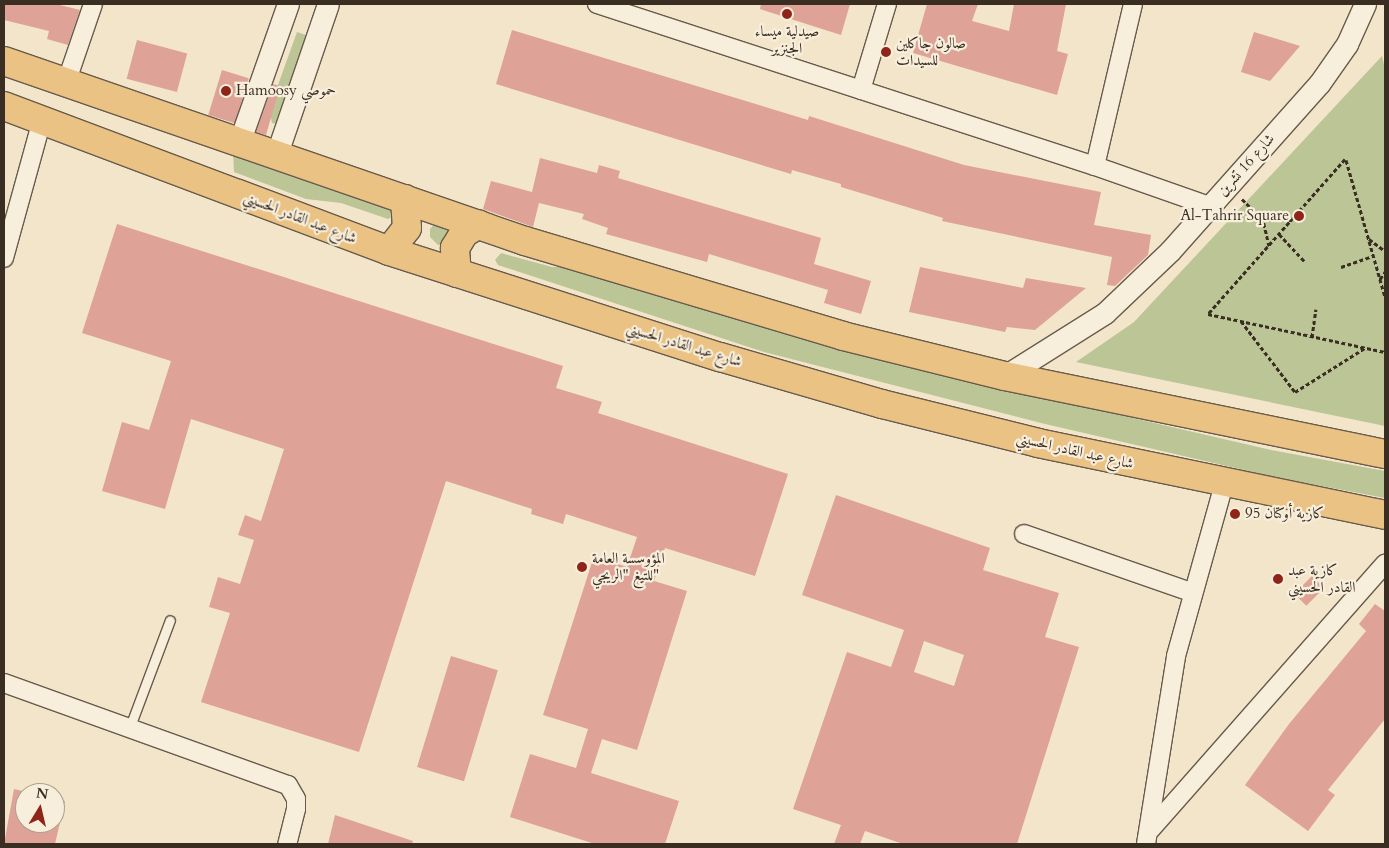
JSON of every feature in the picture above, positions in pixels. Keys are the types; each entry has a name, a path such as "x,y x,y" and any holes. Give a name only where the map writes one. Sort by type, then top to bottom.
{"main road":[{"path":"4,61 240,140 525,241 843,336 1005,376 1385,454"},
{"name":"شارع عبد القادر الحسيني","path":"4,106 389,251 720,357 882,404 1038,443 1224,484 1385,515"},
{"path":"389,251 407,228 405,198"},
{"path":"457,273 455,248 464,233 479,224"}],"street":[{"path":"66,83 93,4"},
{"path":"240,140 288,4"},
{"path":"277,153 328,4"},
{"path":"597,4 1095,166 1209,206"},
{"path":"861,90 887,4"},
{"path":"1095,166 1133,4"},
{"name":"شارع 16 تشرين","path":"1005,376 1105,314 1170,251 1319,84 1347,44 1365,4"},
{"path":"4,258 42,120"},
{"path":"1148,837 1173,674 1193,593 1224,484"},
{"path":"1024,534 1193,593"},
{"path":"1148,837 1385,564"},
{"path":"4,683 288,785 296,799 296,809 287,844"}],"lane":[{"path":"129,728 170,620"}],"path":[{"path":"1385,297 1346,160 1208,314 1385,352"},
{"path":"1228,185 1263,220 1269,246"},
{"path":"1263,220 1292,220"},
{"path":"1279,234 1304,261"},
{"path":"1368,239 1385,251"},
{"path":"1341,267 1373,256"},
{"path":"1380,279 1385,272"},
{"path":"1312,336 1316,309"},
{"path":"1241,321 1295,392 1365,348"}],"green space":[{"path":"297,32 312,37 278,124 272,123 269,110"},
{"path":"1382,56 1385,69 1385,426 1076,362 1134,322"},
{"path":"233,151 392,208 392,217 388,219 341,203 306,199 234,172"},
{"path":"435,223 451,228 446,244 438,245 430,237 430,229"},
{"path":"501,253 552,267 576,267 754,325 977,382 1271,450 1385,471 1385,498 1274,477 1041,423 764,352 498,265 495,260"}],"building":[{"path":"4,4 56,4 80,10 68,45 47,39 49,31 4,20"},
{"path":"761,4 850,4 841,35 760,9"},
{"path":"927,4 978,4 972,21 1009,31 1014,4 1066,4 1057,51 1068,54 1057,95 913,53"},
{"path":"512,30 808,120 809,116 964,165 1101,192 1094,225 1151,235 1148,255 1115,286 1107,285 1112,257 942,221 943,218 841,187 841,184 792,170 791,174 496,84"},
{"path":"1254,32 1300,46 1270,81 1241,72"},
{"path":"137,40 187,53 177,92 127,79"},
{"path":"222,70 249,78 235,123 208,115"},
{"path":"273,84 280,86 266,135 256,132"},
{"path":"540,158 597,173 599,165 620,171 618,178 821,238 814,264 871,281 861,314 824,303 828,290 709,254 707,262 606,234 608,228 582,219 584,214 539,203 533,227 483,209 491,181 532,192"},
{"path":"117,224 563,366 556,388 602,402 598,413 788,474 755,576 665,548 654,581 687,591 637,750 602,739 591,773 679,801 665,844 595,844 510,817 530,754 576,768 588,729 543,715 594,556 627,567 637,537 566,514 563,524 531,514 532,509 446,481 359,752 201,702 230,613 209,607 218,577 240,584 254,540 238,535 245,515 261,521 284,449 191,419 165,509 102,491 122,422 149,430 171,361 82,333"},
{"path":"920,267 1023,288 1026,278 1086,288 1035,330 1007,327 1005,332 909,312"},
{"path":"836,495 990,548 983,570 1059,593 1045,637 1079,647 1017,844 903,844 865,831 860,844 834,844 841,825 793,809 847,652 891,667 904,630 802,595","holes":["924,641 964,655 954,686 914,672"]},
{"path":"1312,576 1324,588 1306,606 1294,594"},
{"path":"1375,604 1385,611 1385,719 1328,790 1335,795 1308,831 1245,785 1289,724 1366,631 1359,624"},
{"path":"451,656 498,670 464,781 417,767"},
{"path":"14,789 15,833 58,833 55,844 4,844"},
{"path":"335,815 413,841 412,844 328,844"}],"place":[{"name":"صيدلية ميساء الجنزير","path":"787,14"},
{"name":"صالون جاكلين للسيدات","path":"886,52"},
{"name":"Hamoosy حموصي","path":"226,91"},
{"name":"Al-Tahrir Square","path":"1299,216"},
{"name":"كازية أوكتان 95","path":"1235,514"},
{"name":"المؤوسسة العامة للتيغ \"الريجي\"","path":"582,567"},
{"name":"كازية عبد القادر الحسيني","path":"1278,579"}]}
